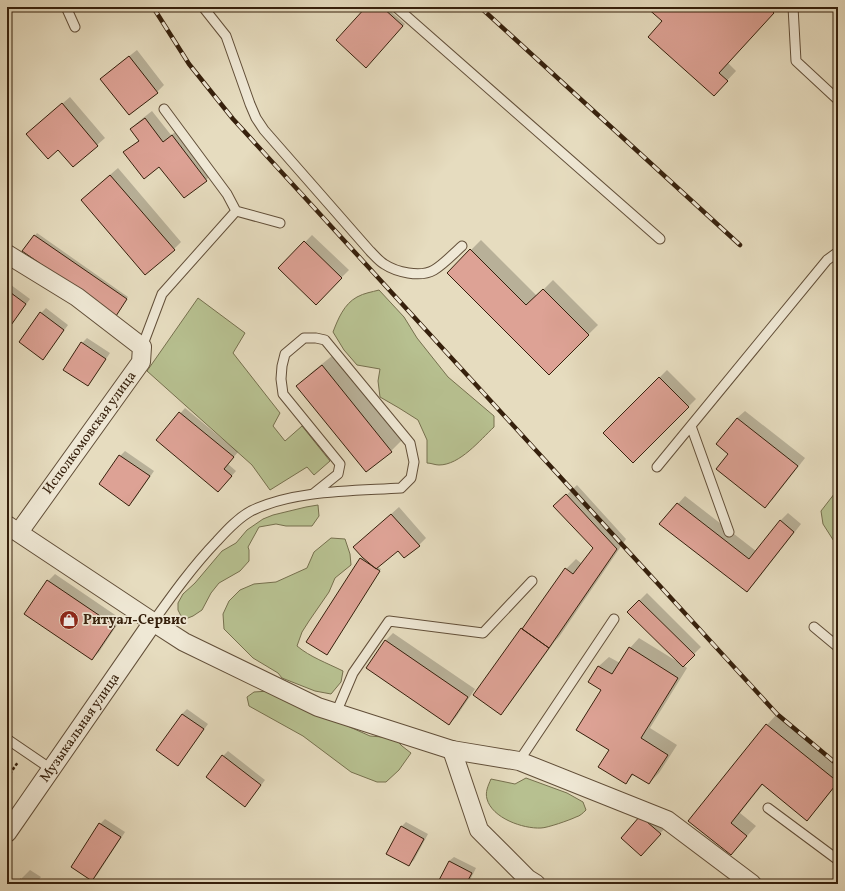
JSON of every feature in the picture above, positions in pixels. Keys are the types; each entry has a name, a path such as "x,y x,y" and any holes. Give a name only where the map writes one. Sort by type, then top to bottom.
{"street":[{"path":"7,254 77,297 142,348"},
{"name":"Исполкомовская улица","path":"13,528 141,362 142,348"},
{"path":"13,528 184,642 318,707 452,750 519,761 667,820 752,884"},
{"name":"Музыкальная улица","path":"7,833 153,622"},
{"path":"452,750 479,830 528,879 536,884"}],"lane":[{"path":"66,7 75,27"},
{"path":"203,7 226,36 250,104 256,118 264,130 375,256 384,264 397,270 410,274 421,274 432,271 462,246"},
{"path":"396,7 660,239"},
{"path":"793,7 796,61 838,100"},
{"path":"164,109 227,194 236,211 280,223"},
{"path":"142,348 162,294 236,211"},
{"path":"657,467 827,260 838,252"},
{"path":"153,622 180,583 208,550 230,527 251,511 275,502 313,494 401,488 411,478 414,462 410,443 325,340 304,338 285,354 281,379 283,394 340,464 338,474 313,494"},
{"path":"691,426 729,532"},
{"path":"336,713 353,674 389,622 483,633 532,581"},
{"path":"519,761 614,619"},
{"path":"814,627 838,647"},
{"path":"7,740 51,769"},
{"path":"768,808 838,860"}],"path":[{"path":"7,778 25,752"}],"green space":[{"path":"379,290 404,317 417,338 448,377 494,416 494,427 469,451 447,464 439,465 427,463 427,440 418,420 380,397 378,381 380,369 357,365 344,350 333,332 339,317 352,300"},
{"path":"198,298 245,333 233,353 280,413 273,426 285,441 302,426 330,461 314,475 307,467 270,490 252,465 147,371"},
{"path":"838,489 838,547 823,524 821,511"},
{"path":"318,505 319,516 312,526 286,526 276,524 259,527 248,547 249,561 240,571 219,583 211,593 202,610 183,620 178,610 178,603 183,594 195,583 222,551 236,543 247,530 263,519 273,515"},
{"path":"331,538 345,539 350,554 351,565 335,578 329,592 302,632 297,646 313,657 343,671 341,682 331,694 315,691 282,678 278,673 253,658 224,629 223,614 229,601 240,590 254,584 276,582 307,568 314,552"},
{"path":"269,691 370,736 394,738 411,753 399,770 386,782 377,782 351,772 303,736 249,706 247,697 254,692"},
{"path":"526,778 567,793 583,802 586,810 577,817 544,828 526,827 509,821 495,812 490,806 486,796 491,779 515,784"}],"building":[{"path":"366,7 382,7 403,26 366,68 336,40"},
{"path":"646,7 768,7 774,13 719,73 728,81 714,96 648,37 662,21"},
{"path":"129,56 158,93 129,115 100,79"},
{"path":"62,103 98,146 73,167 58,150 48,159 26,134"},
{"path":"145,118 163,142 172,135 207,181 184,198 159,167 144,179 123,152 139,141 130,129"},
{"path":"110,175 175,250 145,275 81,200"},
{"path":"34,235 127,299 116,316 22,251"},
{"path":"304,241 342,278 316,305 278,268"},
{"path":"470,249 526,305 543,289 589,335 549,375 447,273"},
{"path":"7,290 26,304 9,328 7,327"},
{"path":"40,312 64,330 43,360 19,342"},
{"path":"81,342 106,359 88,386 63,370"},
{"path":"322,365 392,452 366,472 296,386"},
{"path":"659,377 689,407 633,463 603,433"},
{"path":"179,412 234,457 224,469 232,476 218,492 156,440"},
{"path":"737,418 798,466 765,508 716,469 728,454 716,444"},
{"path":"119,455 150,476 129,506 99,484"},
{"path":"566,494 617,549 549,648 522,629 565,568 573,574 593,548 553,506"},
{"path":"677,503 749,559 780,520 794,532 747,592 659,524"},
{"path":"391,514 420,546 404,558 398,551 376,569 353,547"},
{"path":"360,558 380,571 327,655 306,642"},
{"name":"Ритуал-Сервис","path":"47,580 115,626 92,660 24,614"},
{"path":"639,600 695,655 683,667 627,612"},
{"path":"521,628 549,648 501,715 473,695"},
{"path":"385,640 468,697 449,725 366,668"},
{"path":"629,647 678,678 641,738 668,755 649,784 632,774 626,784 598,767 609,750 576,730 601,690 588,682 598,666 612,674"},
{"path":"182,714 204,729 178,766 156,750"},
{"path":"766,724 838,782 807,821 762,784 731,823 747,836 731,855 688,821"},
{"path":"222,755 261,785 245,807 206,777"},
{"path":"640,816 661,834 641,856 621,838"},
{"path":"99,823 121,837 92,881 71,867"},
{"path":"401,826 424,839 409,866 386,854"},
{"path":"449,861 472,873 466,884 437,884"},
{"path":"20,879 28,884 16,884"}],"railway":[{"path":"153,7 189,64 233,119 777,714 838,765"},
{"path":"480,7 740,245"}],"place":[{"name":"Ритуал-Сервис","path":"69,620"}]}
